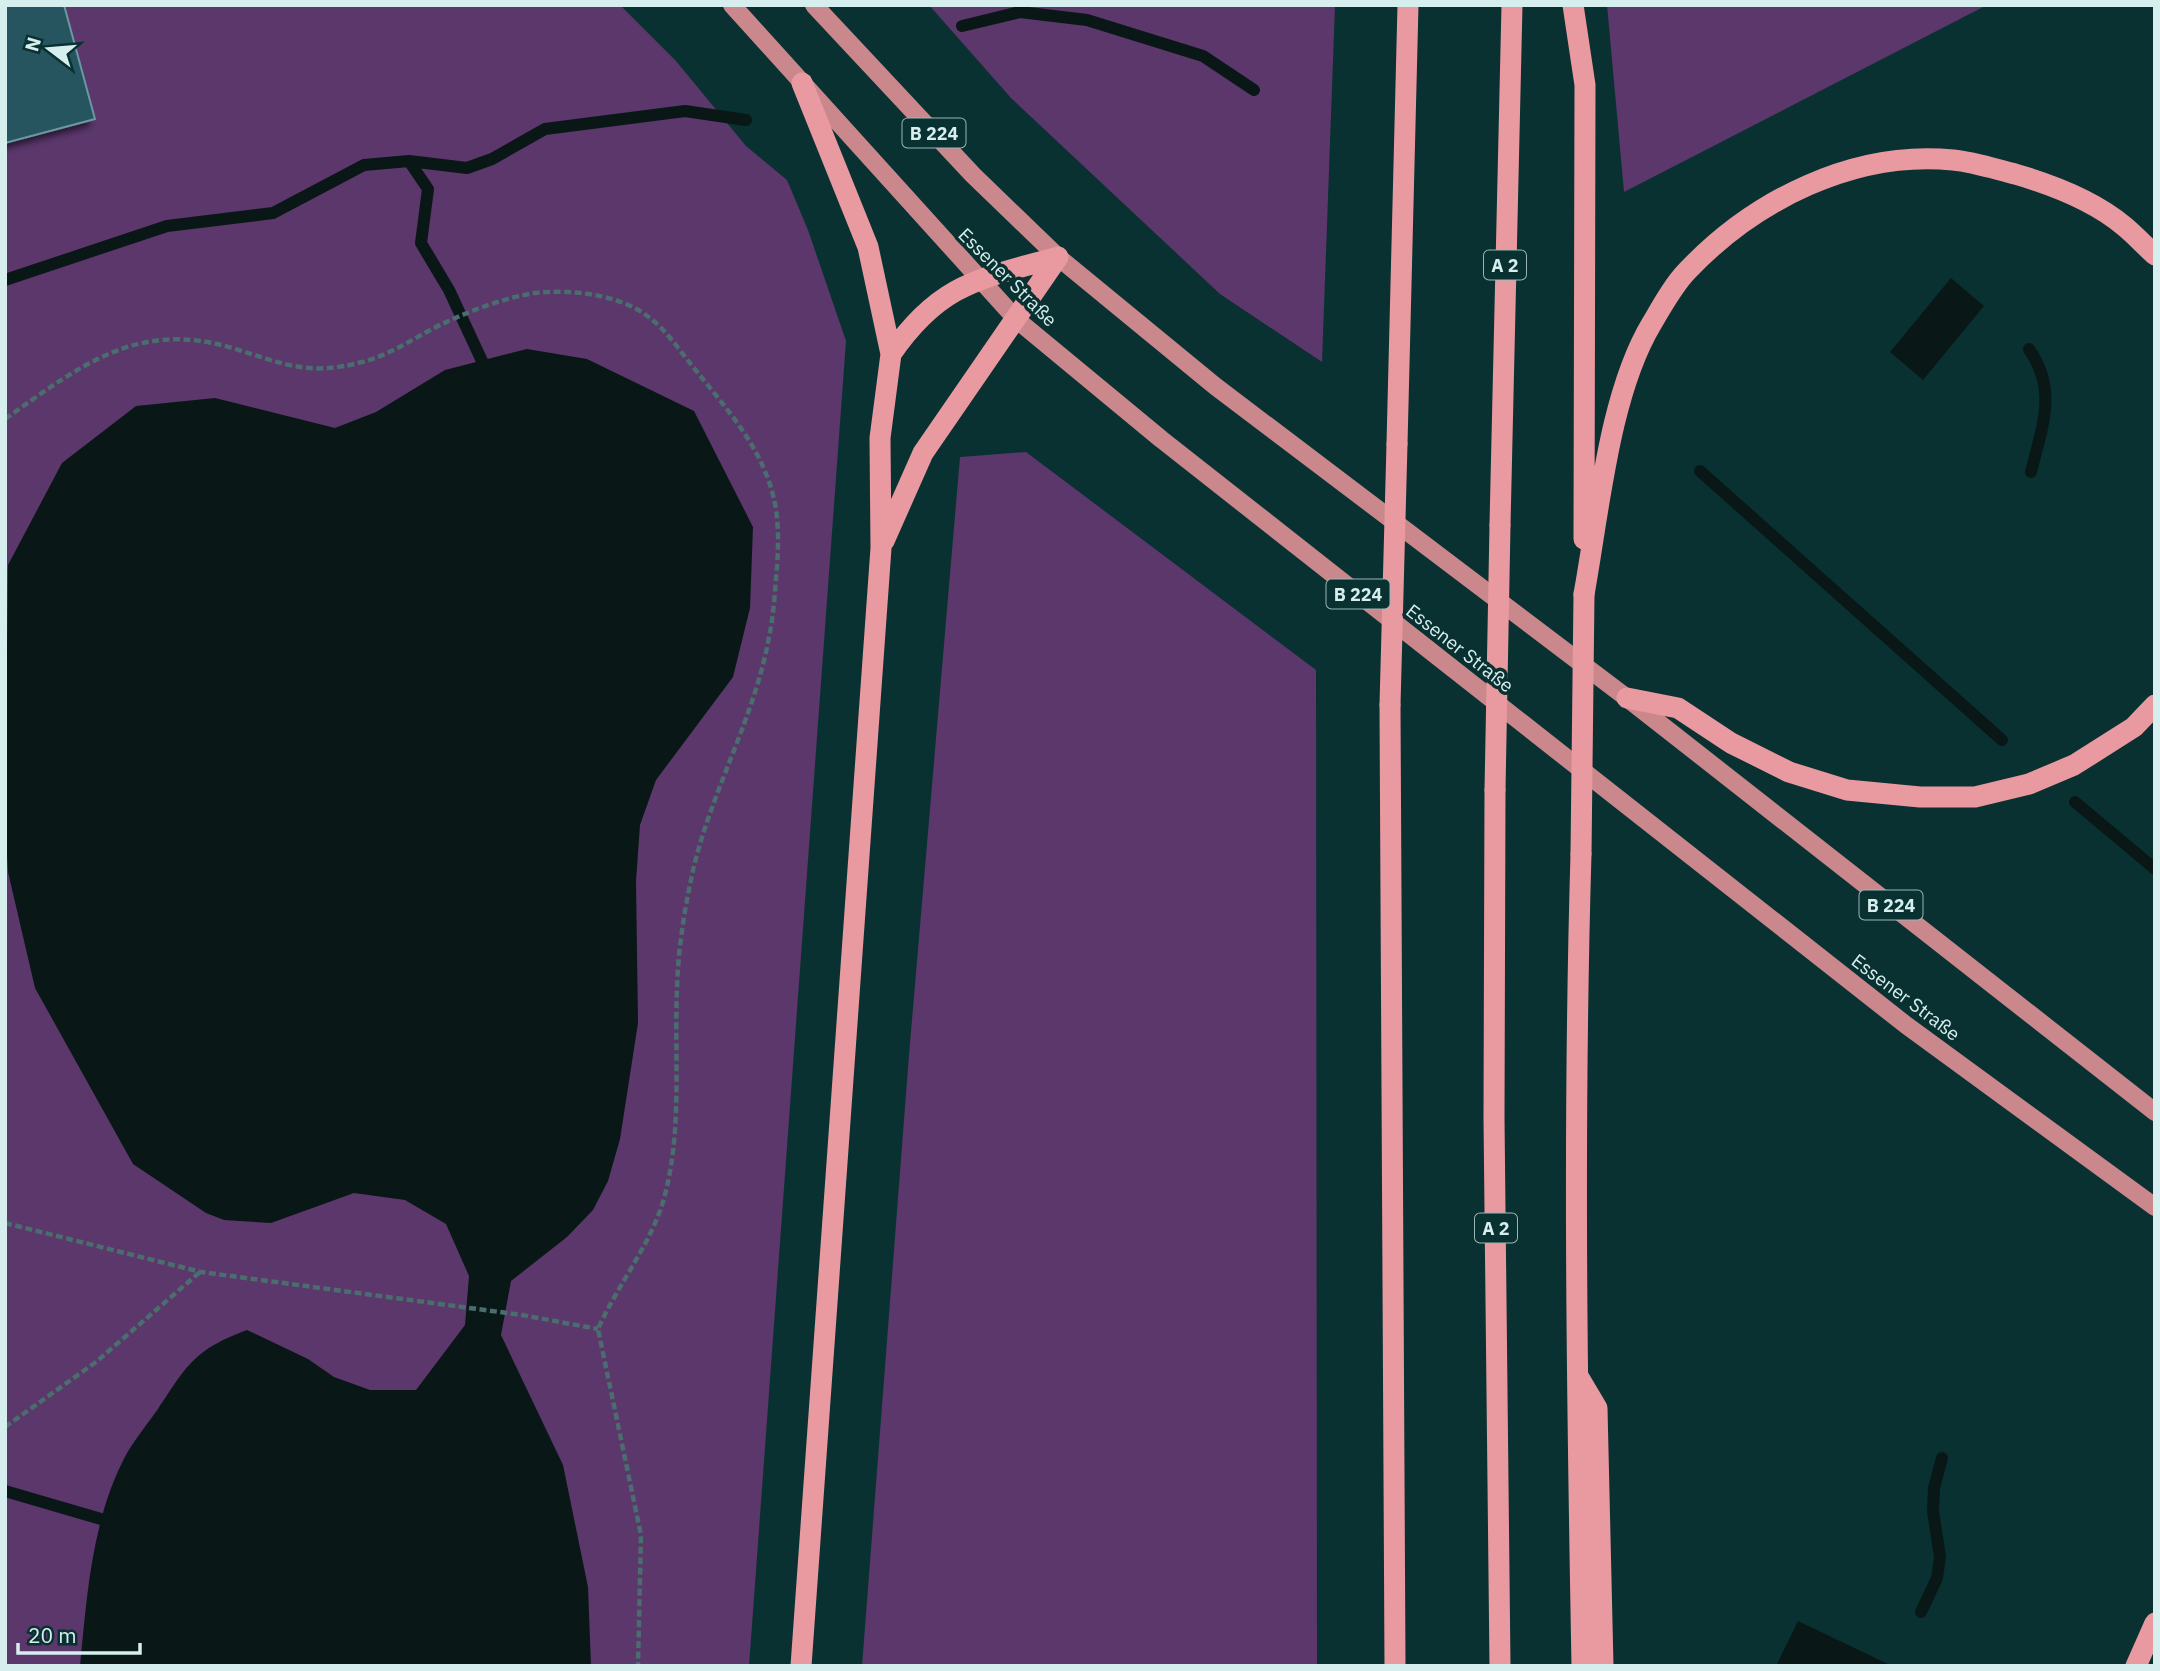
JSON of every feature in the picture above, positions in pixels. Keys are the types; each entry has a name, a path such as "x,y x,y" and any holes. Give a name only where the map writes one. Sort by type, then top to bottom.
{"highway":[{"path":"1395,1666 1390,705 1408,5"},
{"name":"A 2","path":"1500,1666 1494,1118 1495,790 1512,5"},
{"path":"1573,5 1585,85 1584,594 1577,983 1577,1374 1582,1666"},
{"path":"801,1666 881,548 880,438 891,354 867,247 802,83"},
{"path":"1584,594 1615,423 1633,366 1651,325 1686,272 1729,233 1777,200 1822,178 1867,164 1952,160 2043,182 2083,200 2123,225 2155,256"},
{"path":"891,354 914,321 943,297 978,279 1058,257"},
{"path":"881,548 923,453 1058,257"},
{"path":"1628,698 1678,708 1731,743 1789,772 1846,790 1920,797 1975,797 2029,784 2074,765 2134,727 2155,705"},
{"path":"1577,1374 1597,1408 1603,1666"},
{"path":"2136,1666 2155,1623"}],"main road":[{"name":"Essener Straße","path":"732,5 1017,320 1161,439 1906,1025 2155,1207"},
{"name":"B 224","path":"814,5 973,175 1058,257 1225,394 1628,698 2155,1112"}],"path":[{"path":"5,419 91,360 125,345 158,339 194,338 298,369 329,369 365,362 398,349 442,324 513,297 540,293 571,293 612,300 648,316 667,335 736,422 766,474 777,508 777,565 769,640 749,706 709,812 684,920 677,989 676,1125 664,1199 654,1226 612,1298 598,1329 641,1535 638,1666"},
{"path":"5,1223 201,1272 522,1315 598,1329"},
{"path":"5,1427 96,1362 201,1272"}],"shaded area":[{"path":"5,5 620,5 676,61 746,146 787,180 808,230 846,341 749,1666 5,1666"},
{"path":"929,5 1335,5 1322,362 1220,294 1011,98"},
{"path":"1607,5 1987,5 1624,192"},
{"path":"1951,278 1984,306 1923,380 1890,352"},
{"path":"527,349 587,359 694,411 753,527 750,608 733,677 656,780 640,825 636,881 638,1023 620,1139 608,1181 593,1210 567,1237 511,1281 501,1335 563,1465 588,1587 591,1666 80,1666 93,1557 115,1478 134,1442 194,1360 215,1344 247,1330 308,1359 334,1377 370,1390 416,1390 465,1325 469,1276 446,1224 405,1200 354,1193 271,1223 224,1220 206,1213 133,1164 35,988 8,872 5,820 8,565 62,463 136,406 215,398 335,428 376,412 445,370"},
{"path":"1026,452 1316,670 1317,1666 862,1666 909,1055 960,457"},
{"path":"1798,1621 1890,1665 1891,1666 1776,1666"}],"building":[{"path":"5,5 64,5 95,119 5,143"}],"waterway":[{"path":"962,26 1020,12 1087,20 1203,56 1254,90"},
{"path":"409,161 467,168 492,159 545,129 685,111 746,120"},
{"path":"5,280 167,226 273,213 364,165 409,161 428,189 421,243 449,290 482,361"},
{"path":"2029,349 2038,364 2045,394 2043,424 2031,472"},
{"path":"1700,471 2002,740"},
{"path":"2075,802 2155,869"},
{"path":"1921,1612 1937,1578 1940,1557 1933,1511 1934,1488 1942,1458"},
{"path":"5,1491 101,1519"}]}
